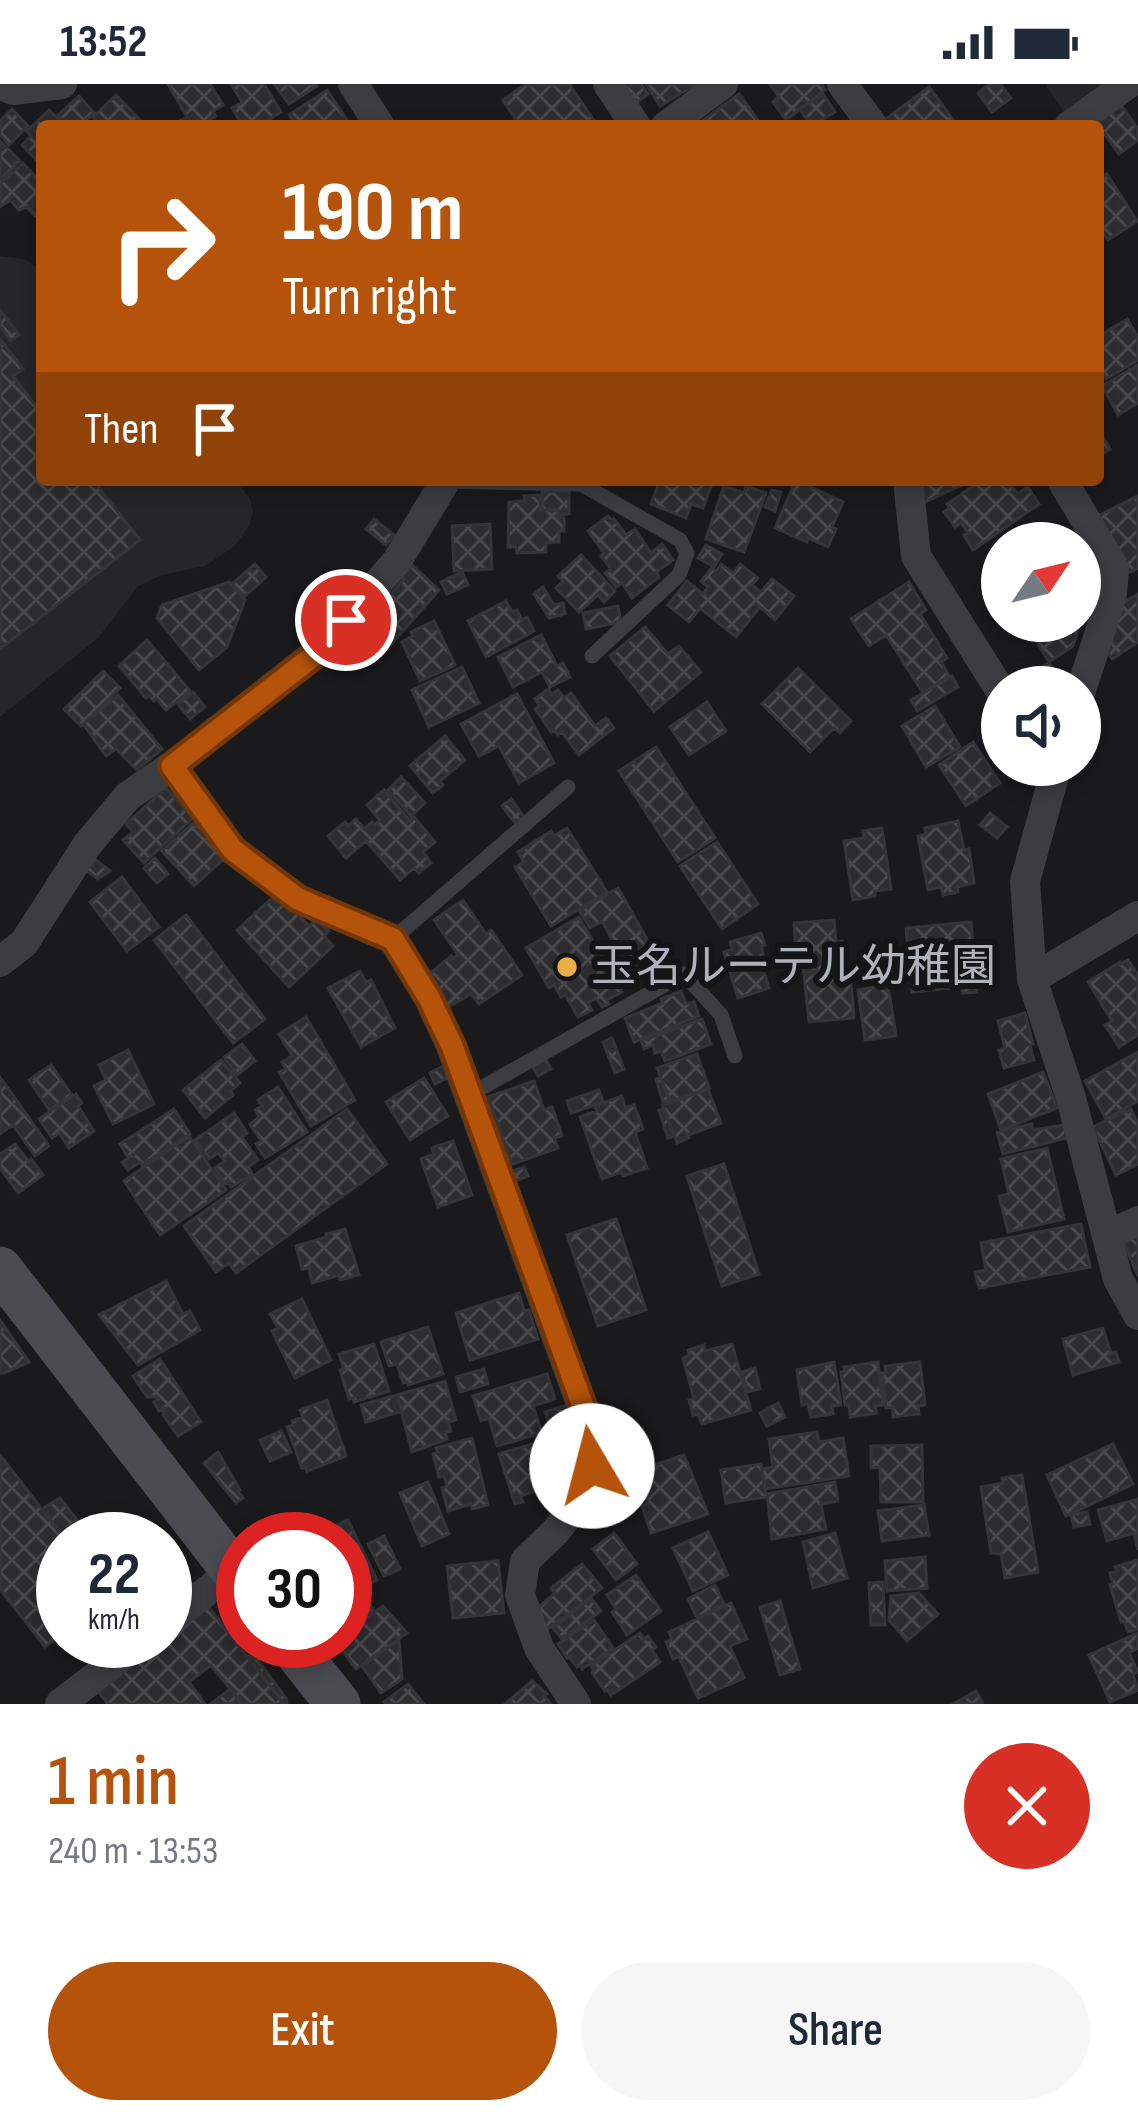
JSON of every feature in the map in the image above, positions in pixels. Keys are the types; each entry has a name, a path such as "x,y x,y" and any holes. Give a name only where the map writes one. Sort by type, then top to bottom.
{"main road":[{"path":"0,1269 216,1549"},
{"path":"310,1668 338,1704"}],"street":[{"path":"0,85 13,89 62,84"},
{"path":"353,84 376,120"},
{"path":"608,84 632,120"},
{"path":"674,120 723,84"},
{"path":"842,84 869,120"},
{"path":"1078,120 1128,84"},
{"path":"0,962 24,943 87,845 128,796 321,650 397,561 442,486"},
{"path":"909,486 916,556 985,666"},
{"path":"1066,486 1125,590 1092,666"},
{"path":"172,766 233,850 298,899 393,939 452,1046 596,1442 589,1490 525,1561 520,1595 539,1648 576,1704"},
{"path":"1048,786 1024,881 1032,979 1071,1098 1118,1279 1138,1315"},
{"path":"1032,979 1138,916"},
{"path":"1108,1235 1138,1221"},
{"path":"60,1704 107,1668"}],"lane":[{"path":"585,486 680,540 687,553 680,575 592,656"},
{"path":"393,939 568,788"},
{"path":"470,1095 685,974 721,1016 735,1056"}],"shaded area":[{"path":"1045,84 1104,84 1065,114"},
{"path":"0,256 24,259 36,266 36,486 238,486 253,511 235,546 205,566 162,575 138,586 99,637 0,717"}],"building":[{"path":"168,84 210,84 223,105 213,111 216,116 181,120 187,117"},
{"path":"231,84 264,84 281,112 268,120 239,120 232,108 242,102"},
{"path":"274,84 316,84 317,86 289,104"},
{"path":"526,84 569,84 594,120 516,120 503,100"},
{"path":"641,84 648,94 636,103 626,88"},
{"path":"646,84 696,84 660,106"},
{"path":"770,84 821,84 825,90 786,120 773,102 779,97"},
{"path":"990,84 1000,84 1011,98 992,112 978,93"},
{"path":"929,87 953,120 884,120"},
{"path":"327,90 347,120 293,120 289,115"},
{"path":"739,94 758,120 703,120"},
{"path":"823,94 835,112 821,120 807,120 800,109"},
{"path":"116,95 140,120 96,120 93,117"},
{"path":"79,96 94,113 86,120 63,120 58,115"},
{"path":"1119,102 1138,129 1138,140 1119,154 1104,133 1104,120 1094,119"},
{"path":"12,109 28,126 9,145 0,135 0,121"},
{"path":"49,110 59,120 39,120"},
{"path":"36,122 36,160 22,145 31,136 27,131"},
{"path":"0,141 20,161 0,180"},
{"path":"23,163 36,177 36,215 27,207 19,210 10,200 0,207 0,184"},
{"path":"1104,176 1137,221 1108,240 1104,234"},
{"path":"0,310 19,335 11,341 0,326"},
{"path":"1127,319 1138,337 1138,360 1106,379 1104,376 1104,333"},
{"path":"0,339 23,369 13,376 36,406 36,486 98,486 140,540 0,649"},
{"path":"1138,365 1138,403 1118,415 1104,385"},
{"path":"658,486 711,486 703,508 691,504 686,518 651,504"},
{"path":"724,486 744,493 746,486 766,493 744,552 706,539"},
{"path":"793,486 809,486 843,502 828,547 775,528"},
{"path":"918,486 960,486 925,502"},
{"path":"973,486 1012,486 1017,494 1028,487 1039,504 1013,522 981,522 981,544 973,550 961,523 955,527 944,512 950,508 947,504"},
{"path":"772,490 781,492 775,511 765,507"},
{"path":"569,491 569,514 542,510 542,492"},
{"path":"540,495 540,510 558,510 564,531 559,531 559,542 546,543 546,552 517,553 516,547 508,547 509,502"},
{"path":"1138,496 1138,568 1124,575 1096,517"},
{"path":"608,516 626,535 635,529 651,553 662,544 673,560 632,598 622,583 616,587 605,573 611,569 588,531"},
{"path":"374,519 394,535 386,545 366,529"},
{"path":"490,524 492,569 454,571 452,526"},
{"path":"706,545 722,554 714,567 698,558"},
{"path":"581,555 615,591 604,602 598,595 579,612 556,588 563,581 558,576"},
{"path":"255,564 266,577 244,597 232,584"},
{"path":"721,564 733,573 740,564 758,578 752,585 761,592 772,579 794,596 775,620 760,607 736,637 700,608 689,622 668,605 687,581 703,594 708,587 701,581"},
{"path":"412,565 439,590 378,659 356,639 391,602 387,598"},
{"path":"462,572 468,585 447,594 441,582"},
{"path":"229,582 245,600 227,647 199,670 157,618 162,605"},
{"path":"909,582 926,610 920,614 947,658 941,662 949,676 923,693 886,635 869,646 851,619"},
{"path":"543,587 554,605 563,603 565,614 549,618 534,594"},
{"path":"1138,594 1138,642 1112,659 1104,646 1113,609"},
{"path":"506,601 522,620 527,617 534,631 486,657 468,621"},
{"path":"618,606 621,622 586,629 583,613"},
{"path":"434,621 455,665 420,681 402,642"},
{"path":"645,627 668,654 679,646 701,672 654,711 610,656"},
{"path":"541,635 557,666 563,663 570,677 550,687 542,672 513,687 498,657"},
{"path":"147,640 190,691 166,710 156,698 146,698 119,666"},
{"path":"1037,642 1074,642 1073,646 1049,662"},
{"path":"462,667 479,703 429,727 412,690"},
{"path":"798,668 851,721 840,733 834,728 810,752 762,704"},
{"path":"103,671 120,688 81,726 64,709"},
{"path":"952,676 958,687 917,711 911,700"},
{"path":"548,689 552,694 558,690 564,698 571,693 595,726 606,718 614,728 579,755 562,732 551,732 535,709 539,706 535,699"},
{"path":"193,692 205,707 190,719 178,704"},
{"path":"517,694 554,763 519,783 499,746 479,756 461,724"},
{"path":"118,695 162,749 137,770 116,749 106,756 83,724"},
{"path":"707,702 726,731 689,755 670,727"},
{"path":"935,706 960,747 926,767 902,726"},
{"path":"445,736 465,760 433,793 410,766"},
{"path":"973,742 981,754 981,786 996,786 966,806 939,765"},
{"path":"656,747 715,838 678,862 619,771"},
{"path":"401,777 425,803 411,816 388,790"},
{"path":"166,788 193,818 144,863 123,840 133,832 126,824"},
{"path":"384,790 435,842 423,852 431,863 419,873 414,868 400,880 366,841 346,858 328,836 356,819 364,829 372,822 375,825 380,820 367,805"},
{"path":"511,799 524,817 515,823 502,806"},
{"path":"990,813 1007,827 997,838 980,825"},
{"path":"958,821 964,850 969,849 974,883 943,895 941,887 928,890 918,836 926,834 925,828"},
{"path":"193,823 225,858 194,886 162,851"},
{"path":"567,828 607,892 551,926 515,867 524,862 518,852 551,831 554,836"},
{"path":"882,828 891,889 853,900 844,841 864,838 863,831"},
{"path":"717,842 758,904 722,929 680,866"},
{"path":"93,858 110,871 98,879 84,869"},
{"path":"155,858 168,874 157,883 144,868"},
{"path":"122,877 159,927 127,951 90,902"},
{"path":"618,888 665,971 650,980 646,973 639,978 631,964 622,969 602,921 590,928 579,910"},
{"path":"271,899 291,907 309,926 317,918 329,931 324,936 333,946 289,987 237,930"},
{"path":"463,900 522,975 479,1004 471,994 448,1007 428,975 458,955 434,920"},
{"path":"186,915 265,1019 233,1043 154,940"},
{"path":"579,917 622,992 602,1007 596,998 588,1003 592,1010 578,1017 565,994 561,997 554,985 549,988 526,948"},
{"path":"834,920 836,942 842,941 844,969 803,972 794,923"},
{"path":"971,922 977,992 962,993 959,960 949,961 952,988 912,992 906,928"},
{"path":"761,933 766,965 762,966 769,988 738,998 724,952 732,949 730,942"},
{"path":"1128,960 1138,975 1138,1035 1119,1047 1105,1025 1112,1021 1088,982"},
{"path":"360,971 366,982 371,980 395,1028 361,1047 328,988"},
{"path":"850,971 854,1018 809,1022 804,975"},
{"path":"888,985 896,1036 865,1040 858,990"},
{"path":"681,991 686,1004 694,1002 699,1016 634,1042 625,1018"},
{"path":"1025,1013 1034,1060 1004,1068 998,1021"},
{"path":"306,1017 355,1100 311,1126 279,1072 286,1069 282,1062 292,1056 279,1034"},
{"path":"702,1019 711,1044 665,1061 653,1045 644,1049 641,1041"},
{"path":"612,1038 624,1069 615,1073 603,1042"},
{"path":"242,1044 255,1061 237,1075 224,1057"},
{"path":"128,1050 154,1104 113,1124 94,1086 106,1080 99,1065"},
{"path":"1138,1052 1138,1101 1106,1119 1085,1081"},
{"path":"697,1054 709,1088 670,1102 657,1068"},
{"path":"221,1060 240,1083 205,1118 183,1090"},
{"path":"546,1060 551,1069 538,1076 533,1067"},
{"path":"51,1065 72,1095 49,1110 29,1080"},
{"path":"443,1066 449,1077 435,1084 430,1073"},
{"path":"1043,1072 1057,1108 1001,1130 988,1094"},
{"path":"0,1077 49,1146 35,1156 13,1125 0,1134"},
{"path":"424,1078 448,1116 410,1140 386,1102"},
{"path":"661,1078 669,1100 663,1102 656,1079"},
{"path":"534,1081 544,1110 552,1107 562,1136 554,1138 558,1148 512,1164 488,1097"},
{"path":"278,1087 307,1132 265,1158 250,1124 259,1117 255,1110 262,1106 258,1100"},
{"path":"708,1089 721,1123 677,1143 663,1105"},
{"path":"599,1090 603,1102 571,1113 567,1101"},
{"path":"76,1094 94,1131 69,1148 59,1133 52,1138 39,1119"},
{"path":"622,1096 625,1108 634,1105 643,1129 635,1132 647,1168 602,1179 580,1117"},
{"path":"664,1108 674,1136 668,1138 659,1110"},
{"path":"174,1109 190,1134 128,1170 122,1162 135,1154 128,1157 120,1144"},
{"path":"347,1109 387,1164 236,1273 229,1263 216,1272 184,1226"},
{"path":"1131,1109 1138,1123 1138,1164 1116,1175 1093,1127"},
{"path":"234,1113 247,1133 242,1137 258,1160 248,1167 252,1174 231,1187 215,1168 225,1161 218,1153 209,1159 195,1140"},
{"path":"1032,1124 1033,1130 1064,1125 1067,1138 1003,1154 997,1132"},
{"path":"189,1136 226,1190 160,1235 124,1181"},
{"path":"453,1141 472,1195 438,1207 421,1159 434,1154 432,1148"},
{"path":"15,1144 43,1175 18,1193 0,1168 0,1154"},
{"path":"1047,1148 1064,1219 1008,1232 999,1196 1009,1194 1001,1159"},
{"path":"724,1164 759,1274 722,1286 687,1176"},
{"path":"524,1167 528,1176 513,1182 509,1172"},
{"path":"616,1219 646,1310 598,1326 567,1235"},
{"path":"1081,1224 1090,1267 979,1288 975,1272 986,1270 981,1243"},
{"path":"345,1229 359,1275 312,1283 309,1268 302,1269 296,1246"},
{"path":"1138,1231 1138,1276 1122,1238"},
{"path":"166,1281 183,1314 190,1311 200,1330 138,1365 99,1315"},
{"path":"519,1293 538,1339 470,1360 456,1313"},
{"path":"302,1299 331,1360 295,1378 272,1331 278,1328 270,1314"},
{"path":"0,1320 29,1362 4,1373 0,1373"},
{"path":"428,1327 443,1374 408,1385 397,1364 389,1366 381,1342"},
{"path":"1103,1328 1111,1354 1116,1352 1119,1362 1073,1375 1063,1339"},
{"path":"374,1344 389,1391 354,1402 349,1399 339,1354"},
{"path":"732,1344 751,1410 702,1424 698,1414 693,1415 689,1400 694,1399 683,1358 689,1356 688,1350 704,1345 705,1351"},
{"path":"160,1359 201,1422 178,1436 163,1415 164,1409 159,1411 154,1402 158,1399 147,1397 133,1376"},
{"path":"834,1362 841,1405 832,1406 833,1414 811,1417 808,1404 802,1405 797,1370"},
{"path":"878,1362 883,1405 875,1406 877,1413 850,1417 841,1372 844,1367"},
{"path":"920,1362 925,1405 918,1406 919,1414 893,1417 893,1407 886,1408 885,1366"},
{"path":"755,1368 760,1389 747,1392 742,1372"},
{"path":"484,1369 488,1384 460,1392 456,1377"},
{"path":"547,1374 555,1399 533,1406 542,1433 497,1446 489,1418 481,1421 473,1396"},
{"path":"445,1381 456,1420 448,1422 451,1431 445,1433 447,1439 412,1452 397,1395"},
{"path":"397,1395 402,1411 366,1422 361,1405"},
{"path":"327,1400 346,1456 307,1471 287,1427 303,1417 300,1410"},
{"path":"778,1403 785,1417 767,1426 760,1413"},
{"path":"568,1405 576,1429 553,1436 545,1412"},
{"path":"281,1431 291,1452 270,1461 260,1440"},
{"path":"574,1431 583,1460 576,1475 538,1487 540,1490 520,1496 523,1502 515,1504 499,1454"},
{"path":"817,1432 819,1442 843,1438 849,1476 765,1489 762,1469 773,1467 769,1439"},
{"path":"472,1438 488,1505 448,1511 442,1488 447,1486 444,1476 439,1477 433,1454 436,1448"},
{"path":"1113,1444 1133,1484 1066,1516 1047,1475"},
{"path":"922,1445 923,1502 881,1502 880,1467 871,1468 871,1446"},
{"path":"218,1452 243,1498 236,1503 204,1463"},
{"path":"0,1455 44,1512 36,1512 36,1635 0,1589"},
{"path":"684,1455 708,1514 651,1533 637,1471"},
{"path":"761,1464 766,1497 726,1503 721,1470"},
{"path":"633,1465 638,1481 619,1488 613,1473"},
{"path":"1022,1475 1038,1572 1005,1578 1001,1554 991,1553 981,1487"},
{"path":"428,1482 449,1534 422,1546 400,1493"},
{"path":"835,1482 838,1501 821,1504 826,1529 772,1539 767,1494"},
{"path":"60,1498 71,1512 44,1512 42,1509"},
{"path":"1138,1499 1138,1550 1134,1533 1107,1541 1098,1510"},
{"path":"924,1505 929,1535 882,1541 878,1511"},
{"path":"1087,1512 1090,1524 1074,1527 1071,1515"},
{"path":"708,1532 728,1575 693,1591 673,1548"},
{"path":"614,1533 637,1564 616,1580 593,1549"},
{"path":"835,1533 847,1578 813,1588 803,1542"},
{"path":"384,1536 400,1569 384,1576 372,1542"},
{"path":"925,1557 927,1588 887,1591 885,1561"},
{"path":"1138,1560 1138,1629 1128,1632 1121,1622 1110,1573"},
{"path":"498,1561 504,1613 453,1618 447,1566"},
{"path":"582,1564 602,1588 546,1630 532,1613 555,1593 551,1588"},
{"path":"636,1575 661,1611 627,1635 607,1595"},
{"path":"883,1582 885,1625 871,1625 869,1583"},
{"path":"715,1585 724,1604 697,1618 688,1599"},
{"path":"919,1593 938,1614 907,1641 889,1620 891,1596"},
{"path":"591,1598 601,1611 562,1639 553,1628"},
{"path":"780,1601 800,1669 780,1675 760,1607"},
{"path":"731,1603 747,1639 730,1646 744,1678 698,1698 679,1657 673,1659 666,1642 672,1640 669,1632"},
{"path":"208,1606 216,1616 216,1668 256,1668 284,1704 242,1704 211,1665 189,1682 205,1704 108,1704 97,1690 126,1668 192,1668 192,1618"},
{"path":"383,1606 407,1633 372,1658 372,1614"},
{"path":"594,1620 613,1648 582,1669 558,1644"},
{"path":"640,1633 656,1647 652,1650 660,1662 611,1695 591,1666"},
{"path":"1138,1633 1138,1648 1129,1653 1138,1672 1133,1674 1138,1690 1110,1702 1089,1655"},
{"path":"399,1640 402,1679 381,1693 363,1668 372,1668 372,1659"},
{"path":"256,1668 264,1668 286,1698 284,1704"},
{"path":"532,1681 551,1704 505,1704"},
{"path":"408,1684 424,1704 384,1702"},
{"path":"230,1689 242,1704 212,1703"},
{"path":"976,1691 983,1704 953,1704"}],"place":[{"name":"玉名ルーテル幼稚園","path":"567,967"}],"route":[{"path":"346,620 321,650 172,766 233,850 298,899 393,939 429,998 452,1046 596,1442 592,1466"}]}
